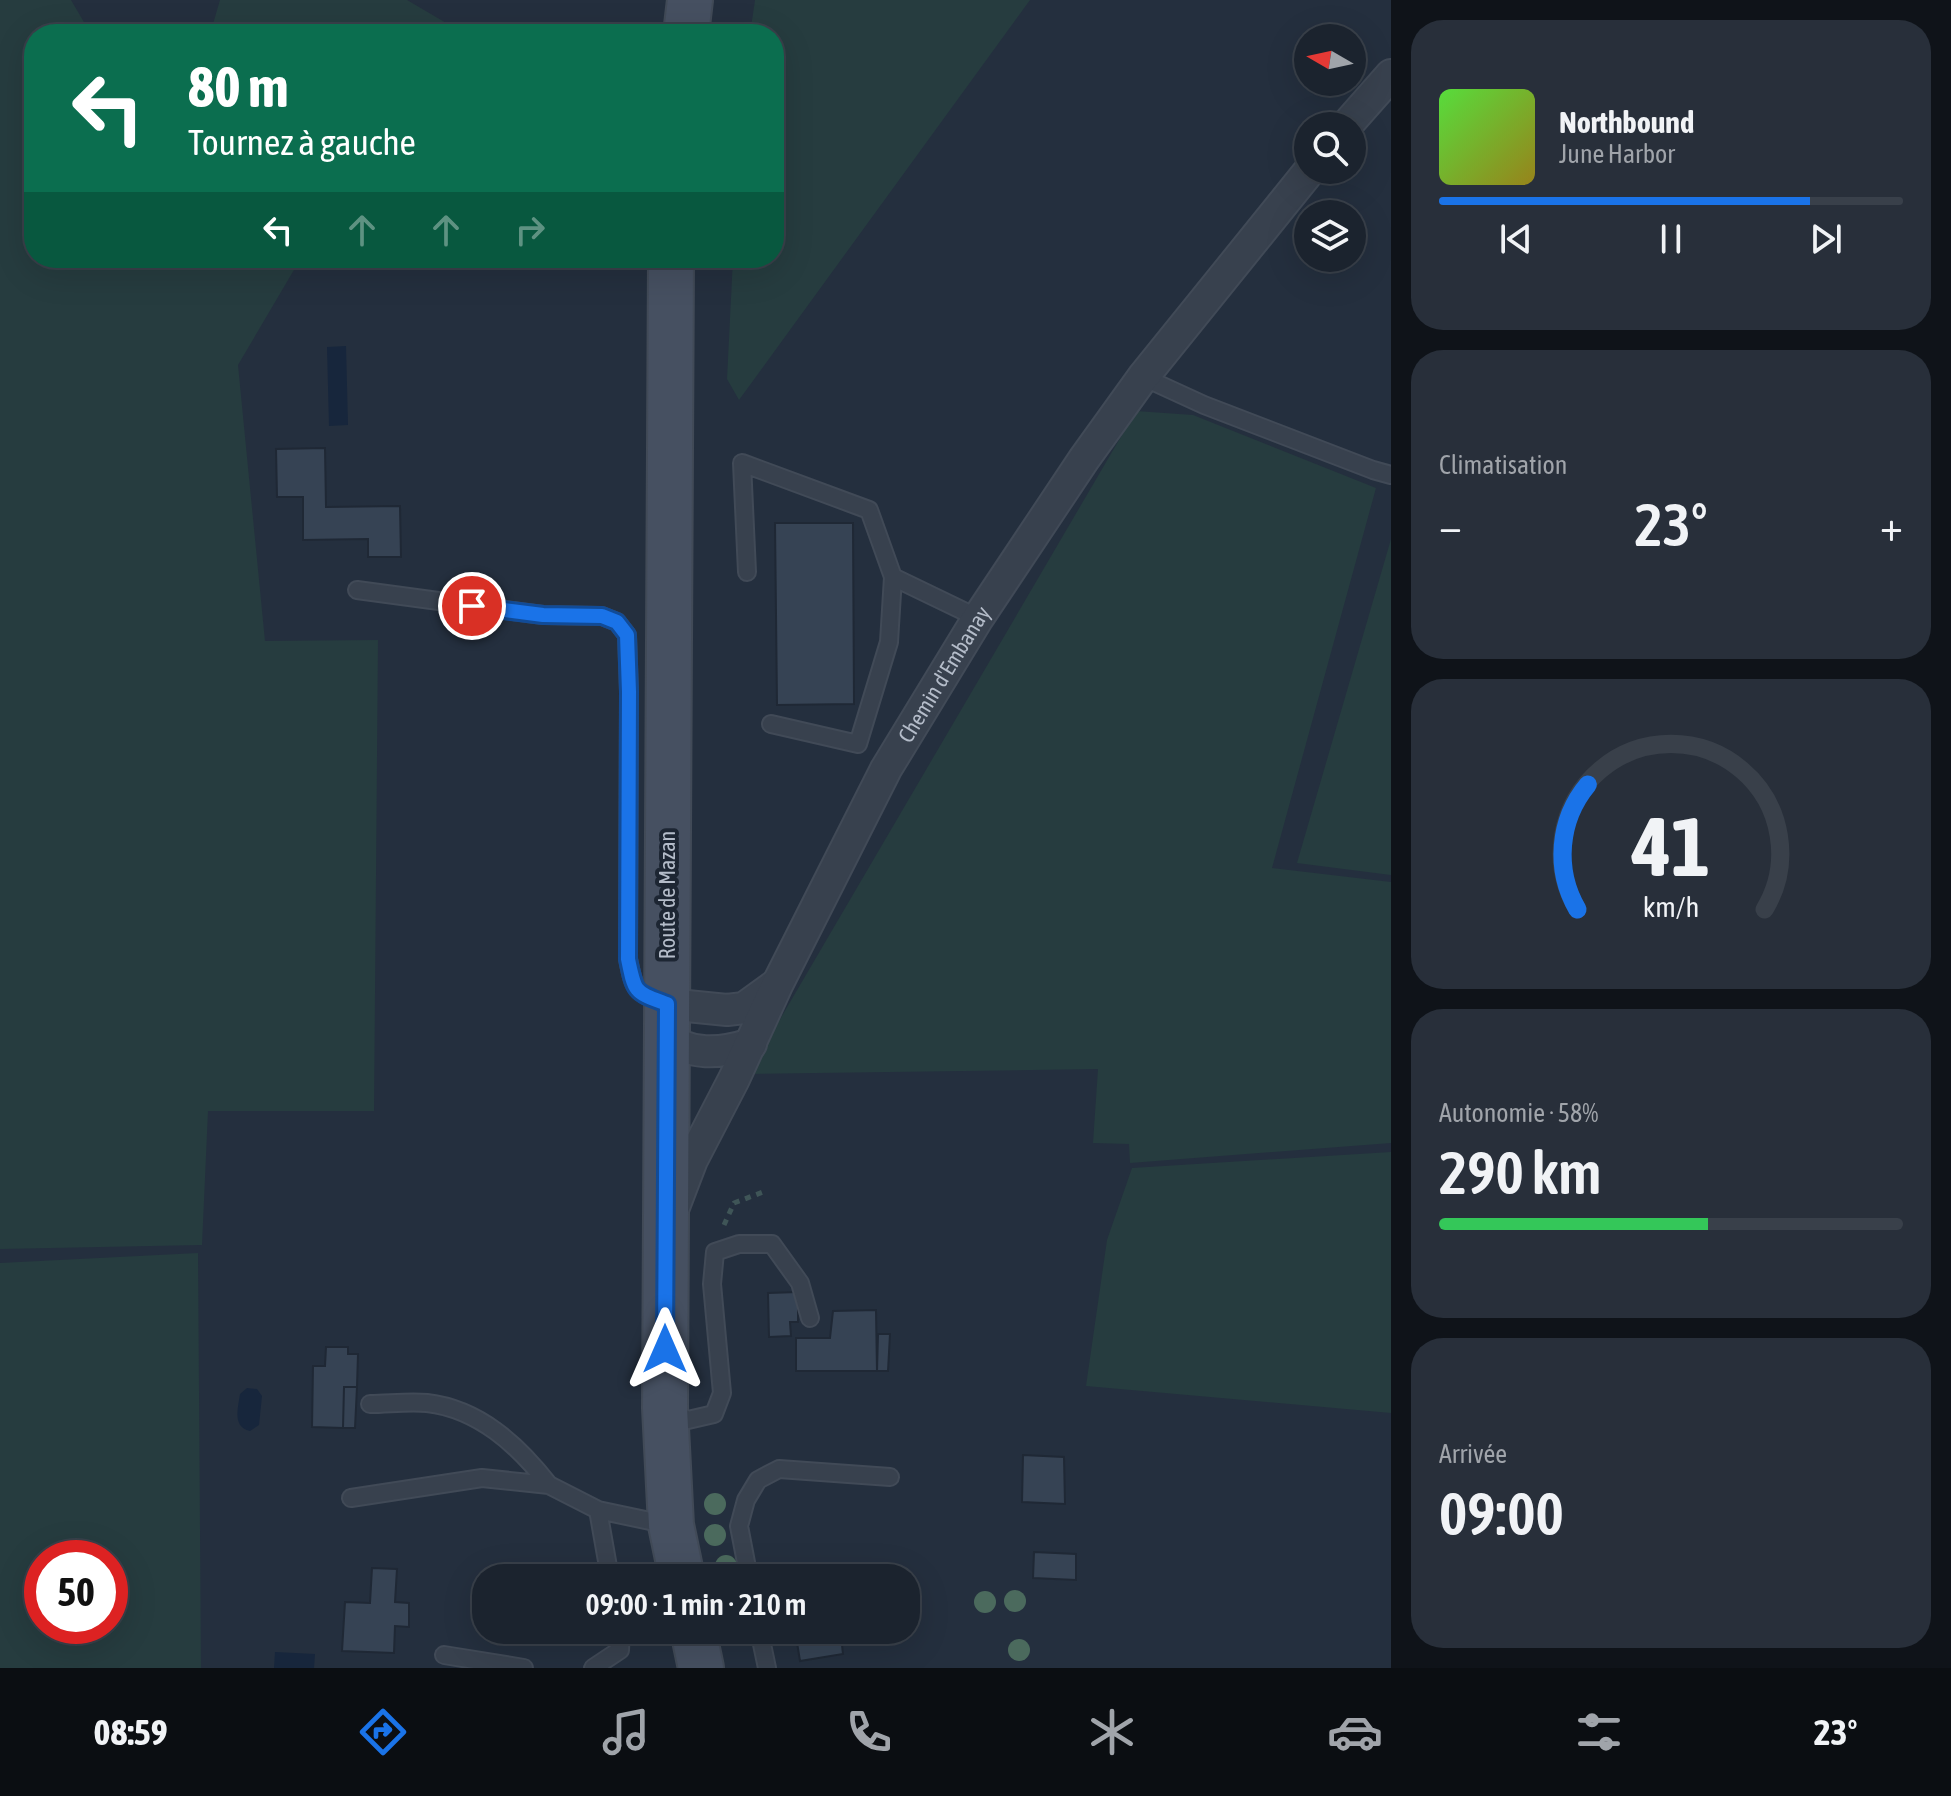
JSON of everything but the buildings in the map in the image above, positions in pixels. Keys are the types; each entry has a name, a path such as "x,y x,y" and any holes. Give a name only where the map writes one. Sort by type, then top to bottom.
{"main road":[{"path":"687,24 690,0"},
{"name":"Route de Mazan","path":"671,268 665,1408 671,1525 679,1564"},
{"path":"696,1644 701,1668"}],"street":[{"path":"1358,112 1391,75"},
{"name":"Chemin d'Embanay","path":"666,1231 692,1160 886,769 978,618 1084,459 1143,377 1299,184"},
{"path":"751,1044 720,1051 685,1048 675,1044 666,1019 744,1008 778,983"}],"lane":[{"path":"1143,377 1204,405 1391,475"},
{"path":"747,572 742,463 869,510 893,577 889,642 858,744 771,724"},
{"path":"893,577 978,618"},
{"path":"357,590 543,615 602,616 617,622 627,635 628,959 633,986 666,1019"},
{"path":"665,1408 688,1420 714,1414 722,1393 712,1284 715,1252 739,1244 772,1244 800,1283 810,1318"},
{"path":"370,1404 426,1403 464,1412 496,1430 529,1459 549,1485"},
{"path":"746,1564 739,1526 746,1500 758,1480 779,1469 890,1477"},
{"path":"351,1498 482,1478 549,1485 598,1510 671,1525"},
{"path":"598,1510 608,1564"},
{"path":"593,1668 620,1650 620,1644"},
{"path":"762,1644 767,1668"},
{"path":"444,1655 524,1668"}],"path":[{"path":"715,1252 734,1203 763,1192"}],"green space":[{"path":"0,0 71,0 85,24 24,24 24,268 295,268 238,365 265,641 378,640 374,1111 208,1111 202,1245 0,1249"},
{"path":"220,0 407,0 448,24 213,24"},
{"path":"755,0 1030,0 739,400 727,379 733,268 784,268 784,24 751,24"},
{"path":"1136,411 1193,415 1376,488 1272,868 1391,882 1391,1143 1130,1163 1129,1144 1093,1143 1098,1069 748,1074"},
{"path":"1391,539 1391,875 1297,863"},
{"path":"1391,1152 1391,1413 1086,1386 1107,1240 1132,1168"},
{"path":"198,1253 201,1668 0,1668 0,1263"}],"water":[{"path":"346,346 348,425 329,426 327,347"},
{"path":"247,1388 257,1389 262,1396 259,1425 250,1431 238,1421 240,1394"},
{"path":"275,1652 315,1654 314,1668 274,1668"}],"route":[{"path":"472,606 543,615 602,616 617,622 627,635 628,959 633,986 640,994 667,1004 665,1349"}]}
